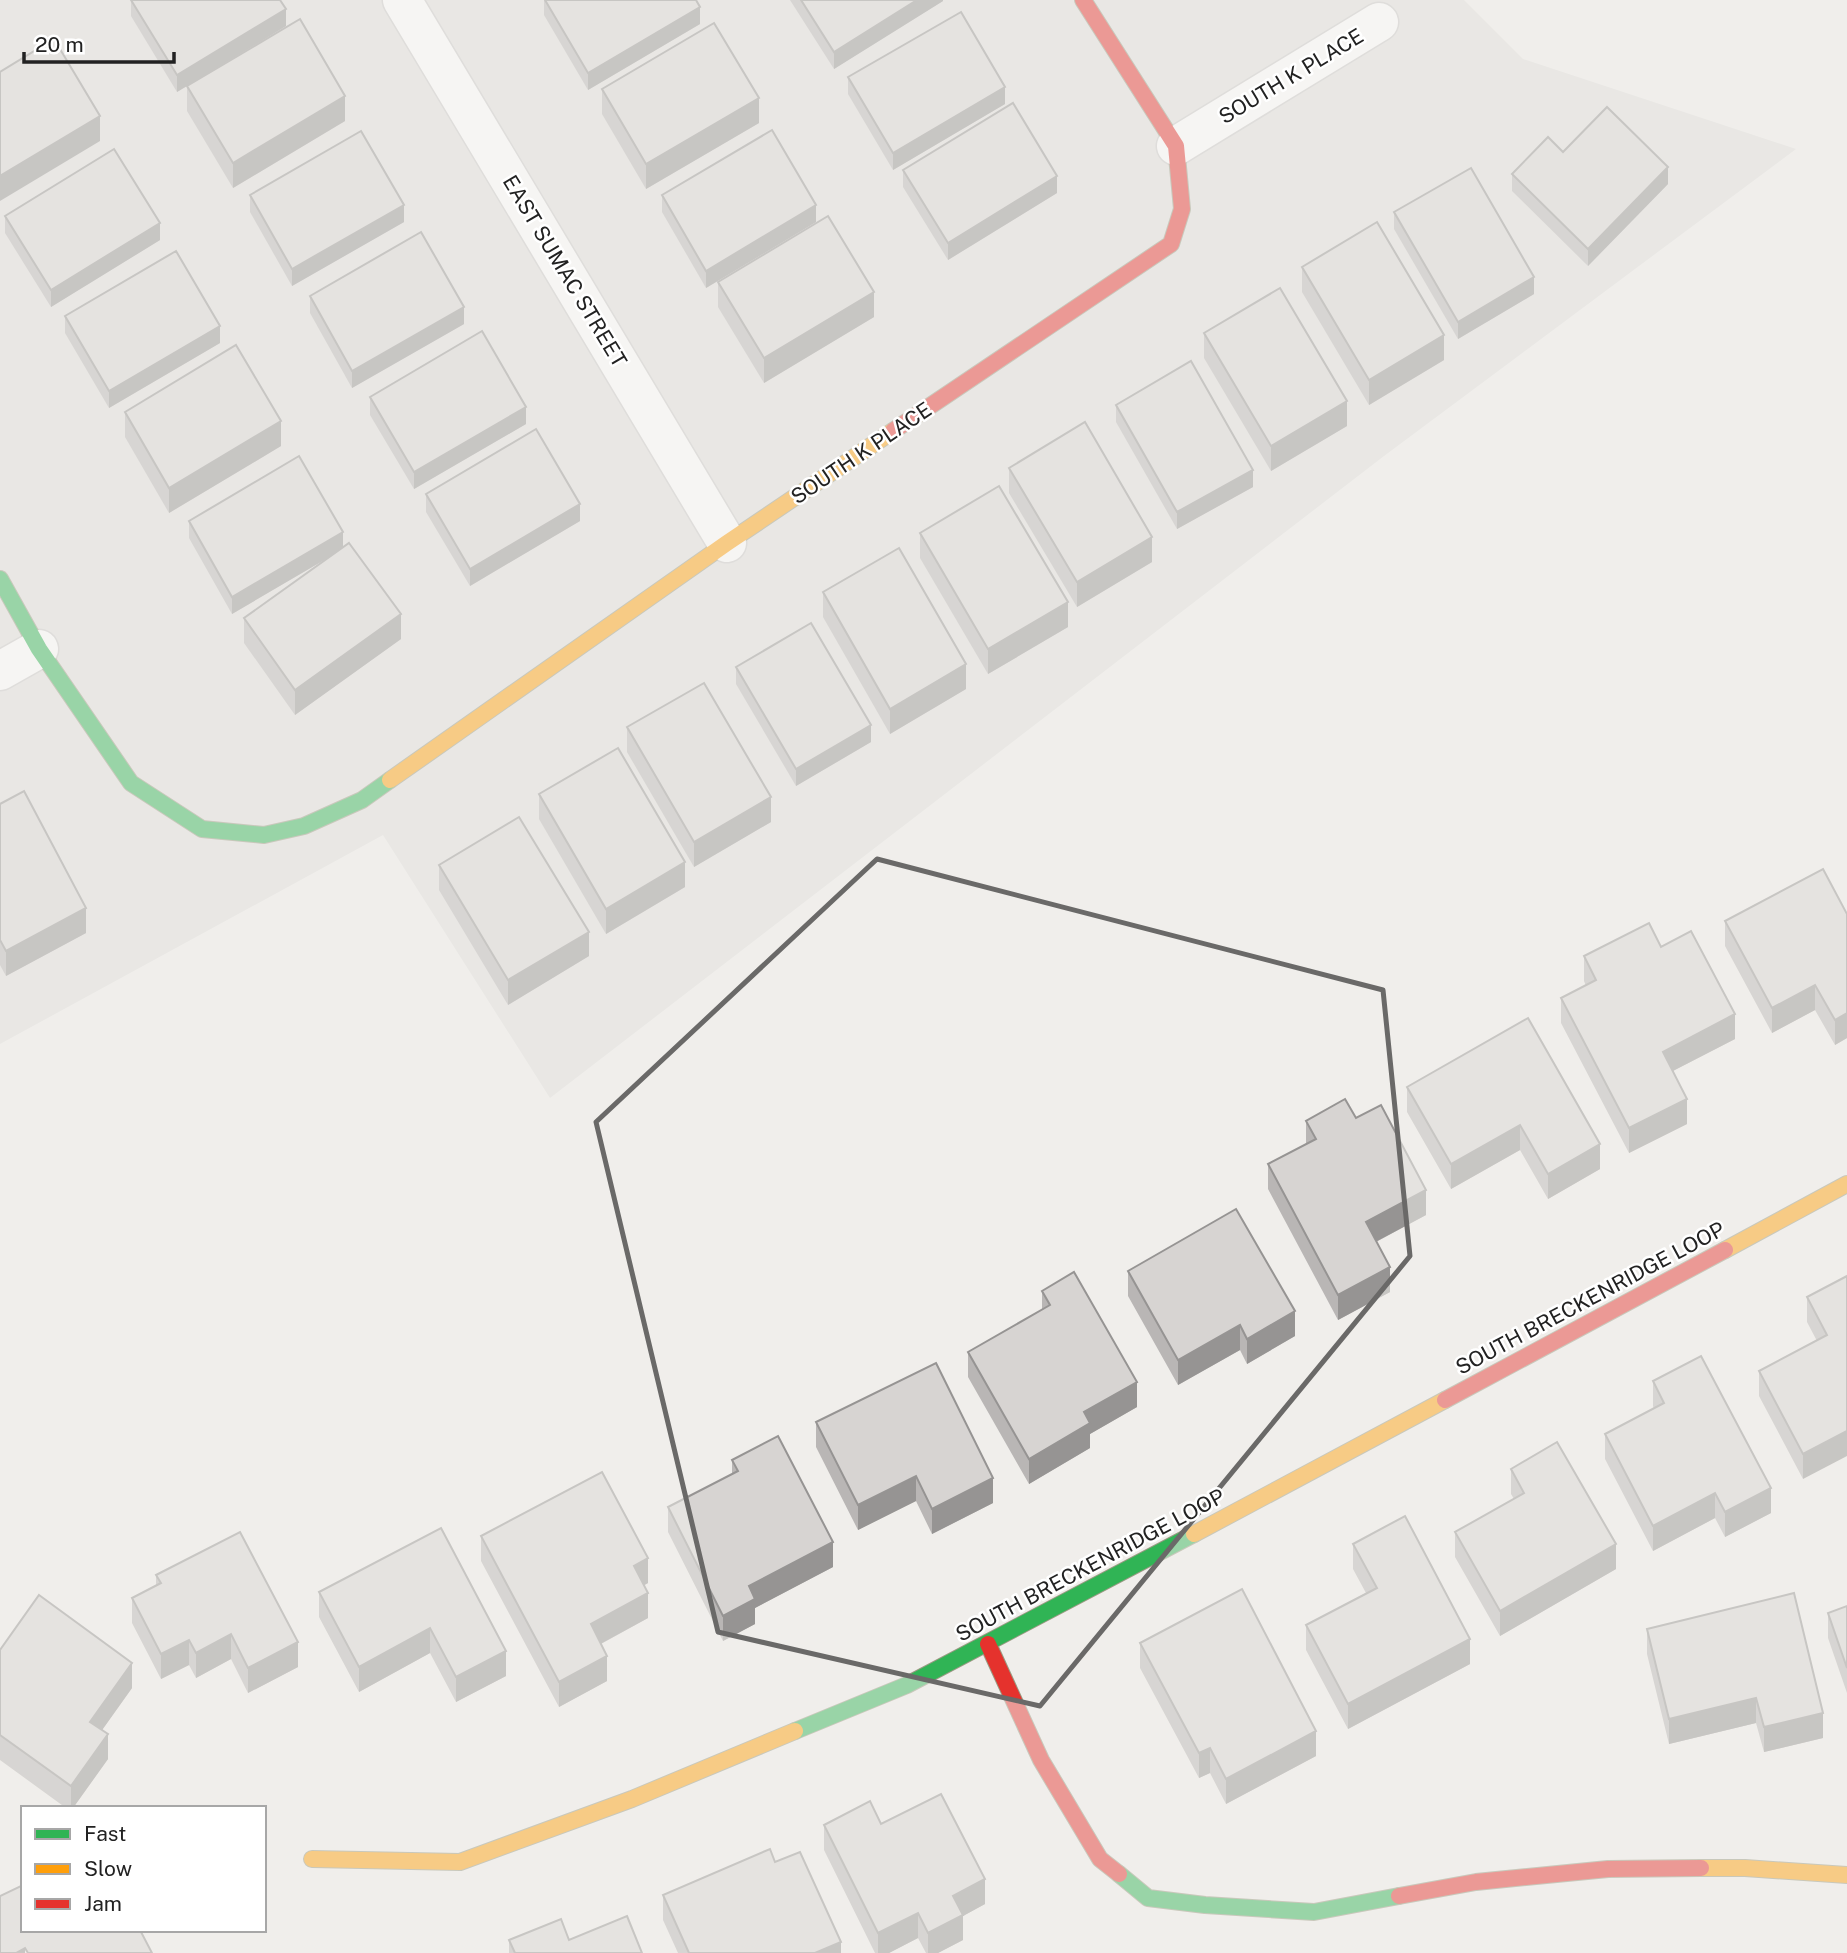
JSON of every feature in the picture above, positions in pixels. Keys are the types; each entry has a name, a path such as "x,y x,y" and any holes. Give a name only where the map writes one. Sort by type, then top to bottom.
{"street":[{"name":"EAST SUMAC STREET","path":"402,0 727,543"},
{"path":"1083,0 1176,146"},
{"name":"SOUTH K PLACE","path":"0,579 39,649 131,783 201,830 264,835 304,825 362,800 727,543 1171,244 1182,209 1176,146 1379,22"},
{"path":"0,671 39,649"},
{"name":"SOUTH BRECKENRIDGE LOOP","path":"312,1859 460,1862 644,1794 907,1685 1847,1184"},
{"path":"988,1644 1041,1760 1100,1860 1148,1898 1205,1905 1314,1912 1476,1882 1608,1869 1745,1868 1847,1875"}],"highlighted area":[{"path":"877,859 1383,990 1410,1256 1040,1706 718,1632 596,1122"}],"shaded area":[{"path":"0,0 1464,0 1523,59 1796,149 1384,456 550,1098 383,835 0,1044"}],"building":[{"path":"131,0 280,0 286,9 177,75"},
{"path":"545,0 696,0 700,7 588,73"},
{"path":"801,0 917,0 834,52"},
{"path":"961,12 1005,87 893,153 848,77"},
{"path":"300,19 345,96 233,163 187,86"},
{"path":"714,23 759,98 646,164 602,89"},
{"path":"54,39 100,116 0,176 0,72"},
{"path":"1013,103 1057,176 948,243 903,170"},
{"path":"1607,107 1668,167 1588,249 1512,174 1548,137 1563,152"},
{"path":"772,130 816,205 706,271 662,195"},
{"path":"361,131 404,205 292,269 250,195"},
{"path":"114,149 160,223 51,290 5,216"},
{"path":"1471,168 1534,277 1458,322 1394,212"},
{"path":"828,216 874,292 764,358 718,282"},
{"path":"1377,222 1444,335 1369,380 1302,267"},
{"path":"421,232 464,307 352,371 310,296"},
{"path":"176,251 220,326 109,391 65,316"},
{"path":"1280,288 1347,401 1271,446 1204,333"},
{"path":"482,331 526,407 414,472 370,397"},
{"path":"236,345 281,421 169,488 125,412"},
{"path":"1191,361 1253,470 1177,512 1116,405"},
{"path":"1085,422 1152,537 1077,582 1009,468"},
{"path":"536,429 580,504 470,569 426,494"},
{"path":"299,456 343,532 232,597 189,521"},
{"path":"999,486 1068,602 988,649 920,533"},
{"path":"349,543 401,614 295,690 244,618"},
{"path":"899,548 966,664 890,709 823,592"},
{"path":"811,623 871,725 796,769 736,667"},
{"path":"704,683 771,797 694,842 627,727"},
{"path":"618,748 685,862 606,909 539,794"},
{"path":"24,791 86,908 6,951 0,940 0,804"},
{"path":"519,817 589,932 508,980 439,865"},
{"path":"1823,869 1847,914 1847,1013 1835,1020 1815,985 1772,1008 1725,921"},
{"path":"1649,923 1661,947 1691,931 1735,1014 1663,1052 1687,1099 1629,1128 1561,998 1596,980 1584,956"},
{"path":"1528,1018 1600,1144 1548,1174 1520,1125 1451,1164 1407,1087"},
{"path":"1345,1099 1356,1118 1381,1105 1426,1190 1366,1222 1390,1267 1338,1295 1268,1164 1316,1139 1306,1121"},
{"path":"1236,1209 1295,1311 1247,1339 1240,1325 1178,1360 1128,1271"},
{"path":"1074,1272 1137,1382 1084,1412 1090,1423 1029,1459 968,1352 1050,1305 1042,1291"},
{"path":"1847,1276 1847,1431 1803,1454 1759,1371 1827,1335 1807,1297"},
{"path":"1701,1356 1771,1488 1725,1512 1715,1493 1653,1526 1605,1434 1664,1403 1653,1381"},
{"path":"936,1363 993,1478 932,1509 916,1476 858,1505 816,1422"},
{"path":"778,1436 833,1542 749,1586 755,1599 723,1616 668,1507 738,1471 732,1460"},
{"path":"1557,1442 1616,1544 1500,1611 1455,1532 1524,1493 1511,1469"},
{"path":"602,1472 648,1558 634,1566 648,1593 591,1624 607,1656 559,1682 481,1536"},
{"path":"1405,1516 1470,1639 1348,1704 1306,1625 1377,1588 1353,1544"},
{"path":"441,1528 506,1651 456,1677 430,1628 359,1667 319,1592"},
{"path":"240,1532 298,1642 248,1668 231,1634 196,1653 189,1640 161,1654 132,1598 161,1583 156,1575"},
{"path":"1242,1589 1316,1731 1226,1779 1210,1748 1199,1753 1140,1643"},
{"path":"1794,1593 1823,1713 1764,1727 1756,1698 1669,1719 1647,1629"},
{"path":"39,1595 132,1663 90,1722 108,1734 71,1786 0,1735 0,1650"},
{"path":"1847,1606 1847,1668 1828,1613"},
{"path":"941,1794 985,1879 953,1896 963,1915 928,1933 918,1913 878,1933 824,1825 870,1801 881,1824"},
{"path":"770,1849 775,1862 800,1852 841,1942 815,1953 689,1953 663,1895"},
{"path":"21,1886 21,1932 141,1932 152,1953 28,1953 25,1948 16,1953 0,1953 0,1896"},
{"path":"627,1916 642,1953 515,1953 509,1940 561,1919 569,1940"}],"traffic: fast":[{"path":"0,579 39,649 131,783 202,829 264,835 304,826 362,800 390,780"},
{"path":"795,1731 907,1685 1194,1534"},
{"path":"1119,1874 1148,1898 1205,1905 1314,1912 1399,1896"}],"traffic: slow":[{"path":"390,780 727,543 893,431"},
{"path":"1725,1250 1847,1184"},
{"path":"1194,1534 1445,1400"},
{"path":"312,1859 460,1862 632,1799 795,1731"},
{"path":"1701,1868 1745,1868 1847,1875"}],"traffic: jam":[{"path":"893,431 1171,244 1182,209 1176,146 1083,0"},
{"path":"1445,1400 1725,1250"},
{"path":"988,1644 1041,1760 1100,1859 1119,1874"},
{"path":"1399,1896 1476,1882 1608,1869 1701,1868"}]}
